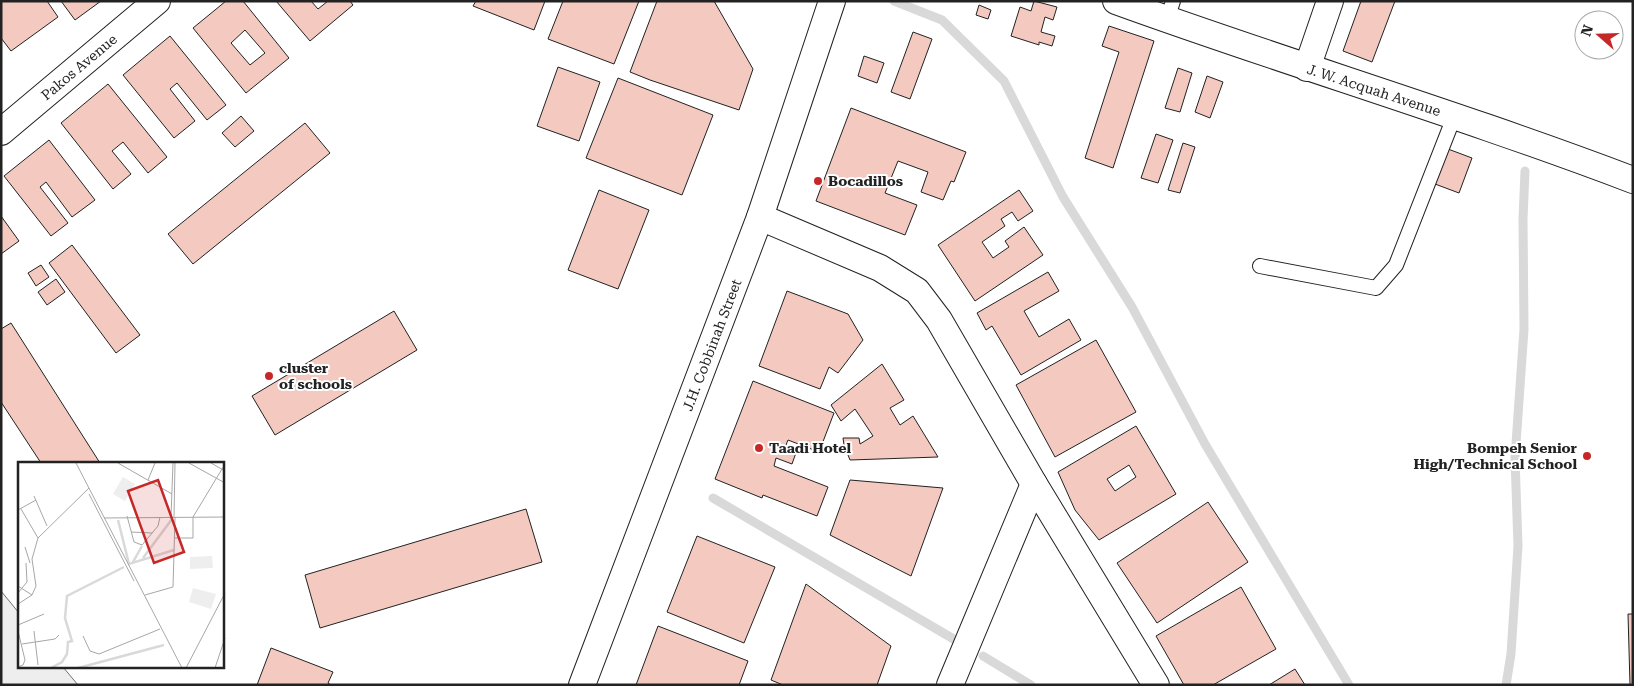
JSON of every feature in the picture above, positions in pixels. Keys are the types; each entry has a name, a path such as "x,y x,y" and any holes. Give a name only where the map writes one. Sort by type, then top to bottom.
{"street":[{"name":"Pakos Avenue","path":"1,132 157,1"},
{"name":"J.H. Cobbinah Street","path":"582,685 760,218 832,1"},
{"name":"J. W. Acquah Avenue","path":"1116,1 1170,11 1307,68 1548,148 1633,180"},
{"path":"1307,68 1330,1"},
{"path":"760,218 880,268 916,291 939,320 1034,484 1156,685"},
{"path":"950,685 1034,484"}],"lane":[{"path":"1260,266 1376,288 1396,265 1454,117"}],"shaded area":[{"path":"1,591 18,612 18,668 64,668 78,685 1,685"}],"building":[{"path":"1,1 47,1 58,17 11,51 1,38"},
{"path":"61,1 101,1 75,20"},
{"path":"226,1 243,1 289,58 246,93 193,28","holes":["245,30 265,53 250,65 231,43"]},
{"path":"276,1 311,1 318,9 328,1 350,1 353,5 310,41"},
{"path":"476,1 545,1 534,30 473,6"},
{"path":"563,1 639,1 614,64 548,39"},
{"path":"657,1 714,1 753,69 739,110 630,72"},
{"path":"1034,1 1057,7 1053,20 1045,17 1041,32 1055,36 1052,46 1039,42 1039,45 1011,36 1020,7 1031,11"},
{"path":"1361,1 1395,1 1372,62 1343,51"},
{"path":"979,5 991,10 988,19 976,15"},
{"path":"1109,26 1154,41 1113,168 1085,158 1119,52 1102,46"},
{"path":"913,32 932,39 910,99 891,92"},
{"path":"170,36 226,105 207,120 177,83 170,89 195,121 174,138 123,75"},
{"path":"864,56 884,63 877,83 858,76"},
{"path":"558,67 600,82 579,141 537,126"},
{"path":"1178,68 1192,73 1180,112 1165,108"},
{"path":"1207,76 1223,82 1210,118 1195,112"},
{"path":"618,78 713,115 682,195 586,158"},
{"path":"108,84 167,157 148,173 123,142 112,151 131,174 113,189 61,123"},
{"path":"851,108 966,152 954,182 951,181 943,200 921,192 928,172 898,161 885,193 917,205 905,235 816,201"},
{"path":"241,116 254,131 235,147 222,133"},
{"path":"305,123 330,153 193,264 168,234"},
{"path":"1156,134 1173,140 1158,183 1141,178"},
{"path":"49,140 95,200 72,217 46,182 40,187 68,223 51,236 4,176"},
{"path":"1183,143 1195,147 1180,193 1168,190"},
{"path":"1448,149 1472,158 1459,193 1435,184"},
{"path":"599,190 649,210 618,289 568,270"},
{"path":"1019,190 1033,211 1018,221 1012,212 1001,219 1005,226 982,242 993,258 1009,247 1005,241 1024,227 1043,255 975,301 938,245"},
{"path":"1,216 19,241 1,254"},
{"path":"72,245 140,335 116,353 49,263"},
{"path":"41,265 49,277 36,286 28,273"},
{"path":"1048,272 1059,291 1024,311 1039,337 1069,319 1081,340 1021,375 992,326 986,330 977,313"},
{"path":"56,279 65,292 47,305 38,292"},
{"path":"787,291 848,314 863,340 838,373 829,367 820,389 759,366"},
{"path":"394,311 417,350 275,435 252,396"},
{"path":"11,323 99,462 40,462 1,402 1,329"},
{"path":"1096,340 1136,412 1055,457 1016,385"},
{"path":"882,364 904,400 890,408 900,425 913,416 938,457 850,460 843,438 859,438 860,444 873,436 855,409 841,421 831,405"},
{"name":"Taadi Hotel","path":"753,381 834,413 819,452 788,440 786,445 797,450 792,464 776,458 774,466 828,487 817,516 763,495 762,498 715,479"},
{"path":"1136,426 1176,494 1099,540 1075,510 1058,472","holes":["1129,465 1136,477 1115,491 1107,479"]},
{"path":"850,480 943,488 911,576 830,535"},
{"path":"1208,502 1248,562 1157,623 1117,563"},
{"path":"526,509 542,562 320,628 305,575"},
{"path":"697,536 775,567 744,643 667,612"},
{"path":"806,584 891,646 877,685 783,685 771,680"},
{"path":"1241,587 1276,649 1213,685 1184,685 1156,636"},
{"path":"1628,614 1633,614 1633,685 1630,685"},
{"path":"658,626 748,661 739,685 636,685"},
{"path":"271,648 333,672 328,683 331,685 257,685"},
{"path":"1295,669 1305,685 1269,685"}],"waterway":[{"path":"894,1 942,20 1004,81 1063,197 1132,307 1205,444 1349,685"},
{"path":"1506,685 1511,654 1518,546 1515,458 1524,329 1523,219 1525,171"},
{"path":"713,498 957,641"},
{"path":"983,656 1031,685"}],"place":[{"name":"Bocadillos","path":"818,181"},
{"name":"cluster of schools","path":"269,376"},
{"name":"Taadi Hotel","path":"759,448"},
{"name":"Bompeh Senior High/Technical School","path":"1587,456"}]}
